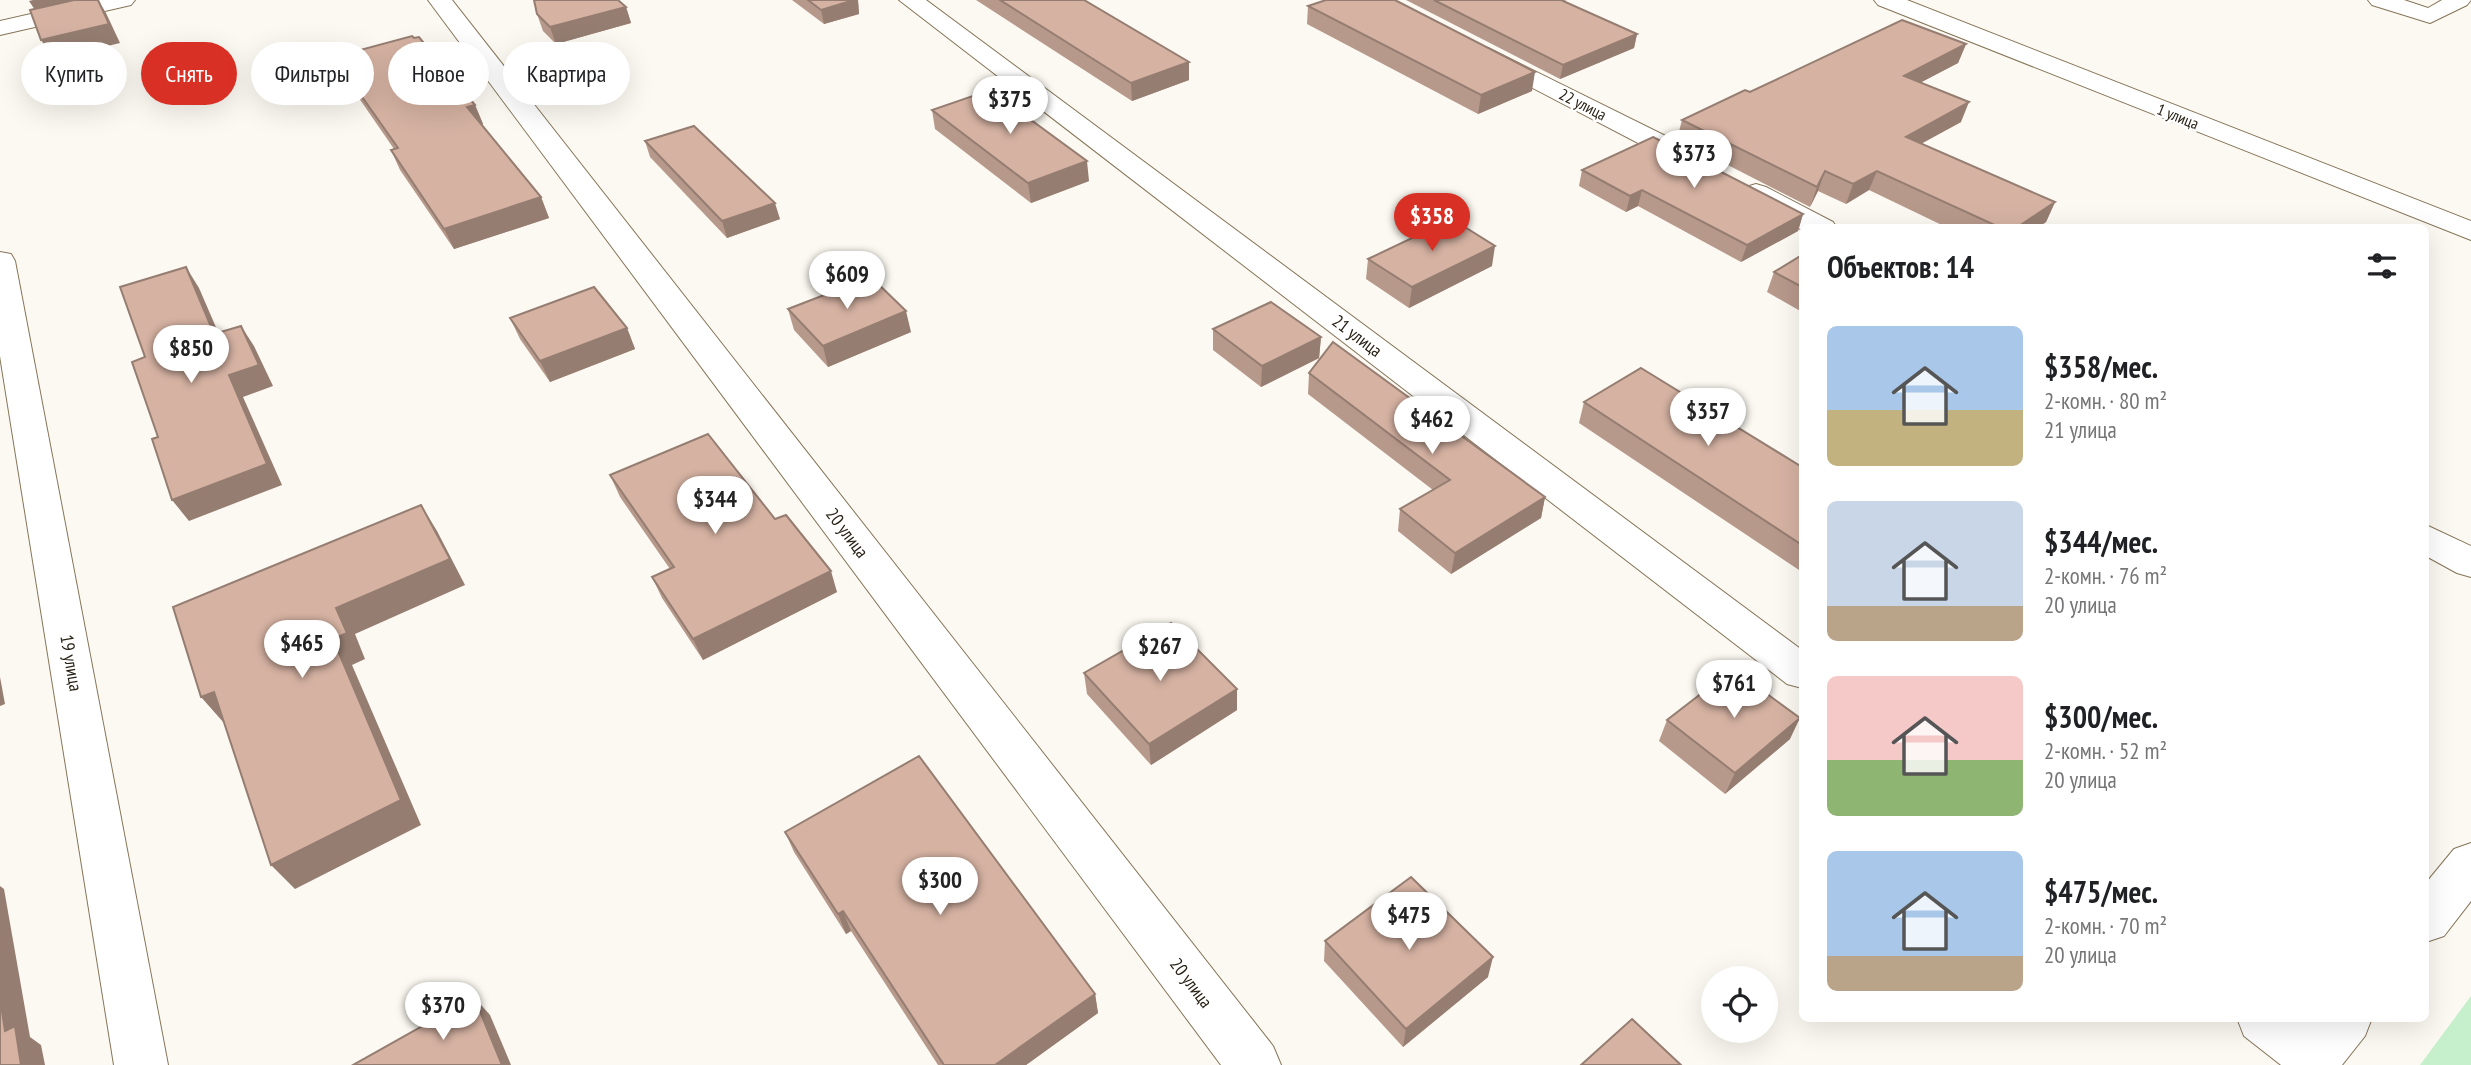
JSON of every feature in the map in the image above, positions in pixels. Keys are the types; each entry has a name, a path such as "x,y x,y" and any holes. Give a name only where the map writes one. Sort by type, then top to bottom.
{"street":[{"path":"0,28 123,0"},
{"name":"20 улица","path":"440,0 1254,1065"},
{"name":"21 улица","path":"911,0 1799,670"},
{"name":"1 улица","path":"1886,0 2471,231"},
{"path":"2380,0 2430,16 2459,0"},
{"name":"22 улица","path":"1467,44 1814,224"},
{"name":"19 улица","path":"0,261 141,1065"},
{"path":"2429,541 2471,563"},
{"path":"2429,916 2471,864"},
{"path":"2271,1022 2323,1047"}],"green space":[{"path":"2471,996 2471,1065 2420,1065"}],"building":[{"path":"74,0 98,0 109,24 41,40 30,10"},
{"path":"534,0 618,0 626,7 550,27 537,14"},
{"path":"808,0 854,0 821,10"},
{"path":"1000,0 1084,0 1189,62 1131,83"},
{"path":"1326,0 1395,0 1535,72 1481,95 1308,6"},
{"path":"1434,0 1561,0 1637,34 1563,65"},
{"path":"1902,20 1966,44 1904,76 1969,102 1906,137 2055,202 2022,224 1992,224 1877,171 1853,184 1825,171 1817,187 1682,120 1745,90 1750,92"},
{"path":"412,36 419,37 423,42 390,42"},
{"path":"388,42 388,105 475,105 467,107 541,197 444,229 391,150 398,148 368,105 374,105 374,46"},
{"path":"990,90 1087,161 1028,183 932,110"},
{"path":"694,126 775,203 722,221 645,141"},
{"path":"1653,137 1803,214 1747,245 1642,190 1630,196 1582,170"},
{"path":"1452,219 1495,246 1412,287 1368,259"},
{"path":"1799,257 1799,285 1774,272"},
{"path":"186,267 214,334 241,326 259,365 229,375 267,464 172,500 152,439 158,437 132,362 145,357 120,287"},
{"path":"871,277 906,311 823,346 788,309"},
{"path":"594,287 627,328 540,361 510,318"},
{"path":"1271,302 1321,337 1262,366 1213,329"},
{"path":"1333,342 1545,497 1455,553 1400,509 1450,480 1309,373"},
{"path":"1641,368 1799,465 1799,543 1584,402"},
{"path":"708,434 775,519 786,515 831,571 693,639 652,577 674,567 610,475"},
{"path":"421,505 450,559 336,608 347,633 333,639 401,800 271,865 214,692 201,697 173,607"},
{"path":"1171,623 1237,689 1149,744 1084,673"},
{"path":"1733,669 1799,717 1735,773 1667,720"},
{"path":"919,756 1095,994 995,1065 944,1065 843,911 838,914 785,832"},
{"path":"1411,877 1493,957 1406,1029 1325,941"},
{"path":"474,997 502,1065 353,1065"},
{"path":"0,998 5,1031 15,1026 21,1065 0,1065"},
{"path":"1632,1019 1681,1065 1581,1065"}]}
